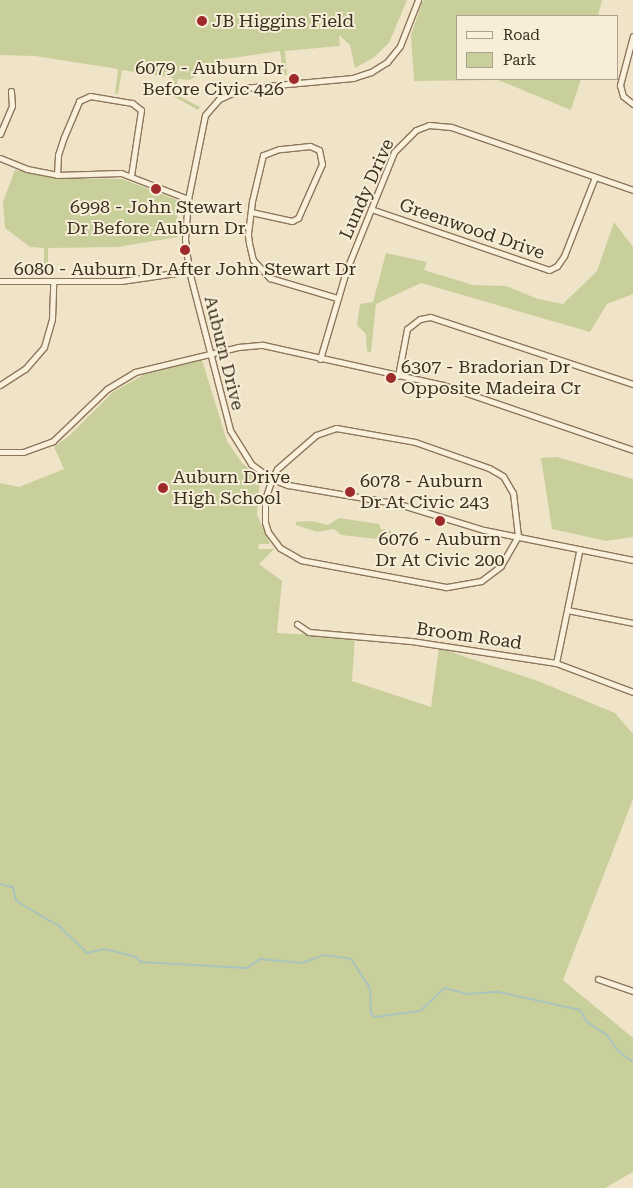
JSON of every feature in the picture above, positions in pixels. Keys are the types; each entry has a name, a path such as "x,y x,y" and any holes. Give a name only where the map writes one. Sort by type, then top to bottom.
{"street":[{"name":"Auburn Drive","path":"418,0 400,46 387,62 371,72 353,78 249,87 216,102 204,119 188,199 186,238 189,271 234,438 251,464 272,479 296,487 399,504 484,530 518,536 579,552 633,560"},
{"path":"633,38 620,85 623,96 633,104"},
{"path":"0,134 12,106 11,91"},
{"path":"57,174 58,152 79,101 90,96 130,103 141,110 131,176"},
{"name":"Lundy Drive","path":"320,359 337,298 371,209 398,145 409,134 429,125 457,129 633,190"},
{"path":"251,212 292,221 298,218 322,164 319,150 310,146 271,150 265,154 260,162 251,212 248,234 250,252 264,274 277,281 337,298"},
{"path":"0,158 27,169 57,174 103,172 131,176 188,199"},
{"name":"Greenwood Drive","path":"371,209 549,270 557,266 564,256 595,177"},
{"path":"0,281 121,281 189,271"},
{"path":"0,385 25,369 44,347 52,319 53,281"},
{"path":"398,376 407,329 420,319 430,317 633,384"},
{"path":"0,452 23,452 53,441 107,390 135,372 210,354 263,345 443,385 633,450"},
{"path":"327,429 374,433 415,442 489,468 503,476 513,493 518,536 506,559 495,572 481,582 459,587 426,584 301,560 280,548 268,532 265,499 272,479 278,469 316,434 327,429"},
{"path":"556,662 579,552"},
{"path":"567,610 633,623"},
{"name":"Broom Road","path":"298,624 317,633 411,641 556,662 633,692"},
{"path":"598,978 633,991"}],"green space":[{"path":"0,0 407,0 389,43 373,58 355,68 350,45 339,35 340,46 285,51 287,75 283,75 280,51 219,60 190,80 178,79 175,94 200,107 198,110 171,95 173,78 122,70 118,94 115,94 118,69 35,56 0,55"},
{"path":"423,0 602,0 598,15 456,15 456,80 498,80 414,81 411,35"},
{"path":"498,80 581,80 571,110"},
{"path":"15,170 73,178 122,179 177,200 178,237 118,247 48,248 48,271 44,271 44,248 30,247 5,228 3,202"},
{"path":"614,222 633,247 633,294 607,304 590,332 421,283 376,304 371,353 367,351 366,334 357,325 360,304 373,302 386,253 427,262 424,270 473,285 506,286 538,299 563,304 597,271"},
{"path":"202,360 227,441 242,463 260,478 257,515 270,544 259,544 258,549 274,549 259,564 282,581 277,633 355,637 352,681 431,707 439,648 538,681 615,713 633,734 633,799 563,980 633,1038 633,1172 605,1188 0,1188 0,483 19,487 64,469 54,447 70,435 113,392 145,374"},
{"path":"557,457 633,479 633,537 606,541 552,529 541,458"},
{"path":"339,518 379,524 381,529 391,531 392,536 387,540 341,535 334,529 317,532 296,525 296,522 311,521 328,525"}],"waterway":[{"path":"0,884 13,887 16,901 59,926 87,953 105,949 136,957 141,962 247,968 260,959 302,963 324,955 351,959 370,988 371,1014 375,1017 420,1011 445,988 467,994 499,992 580,1010 587,1022 607,1035 619,1052 633,1062"}],"place":[{"name":"JB Higgins Field","path":"202,21"},
{"name":"6079 - Auburn Dr Before Civic 426","path":"294,79"},
{"name":"6998 - John Stewart Dr Before Auburn Dr","path":"156,189"},
{"name":"6080 - Auburn Dr After John Stewart Dr","path":"185,250"},
{"name":"6307 - Bradorian Dr Opposite Madeira Cr","path":"391,378"},
{"name":"Auburn Drive High School","path":"163,488"},
{"name":"6078 - Auburn Dr At Civic 243","path":"350,492"},
{"name":"6076 - Auburn Dr At Civic 200","path":"440,521"}]}
